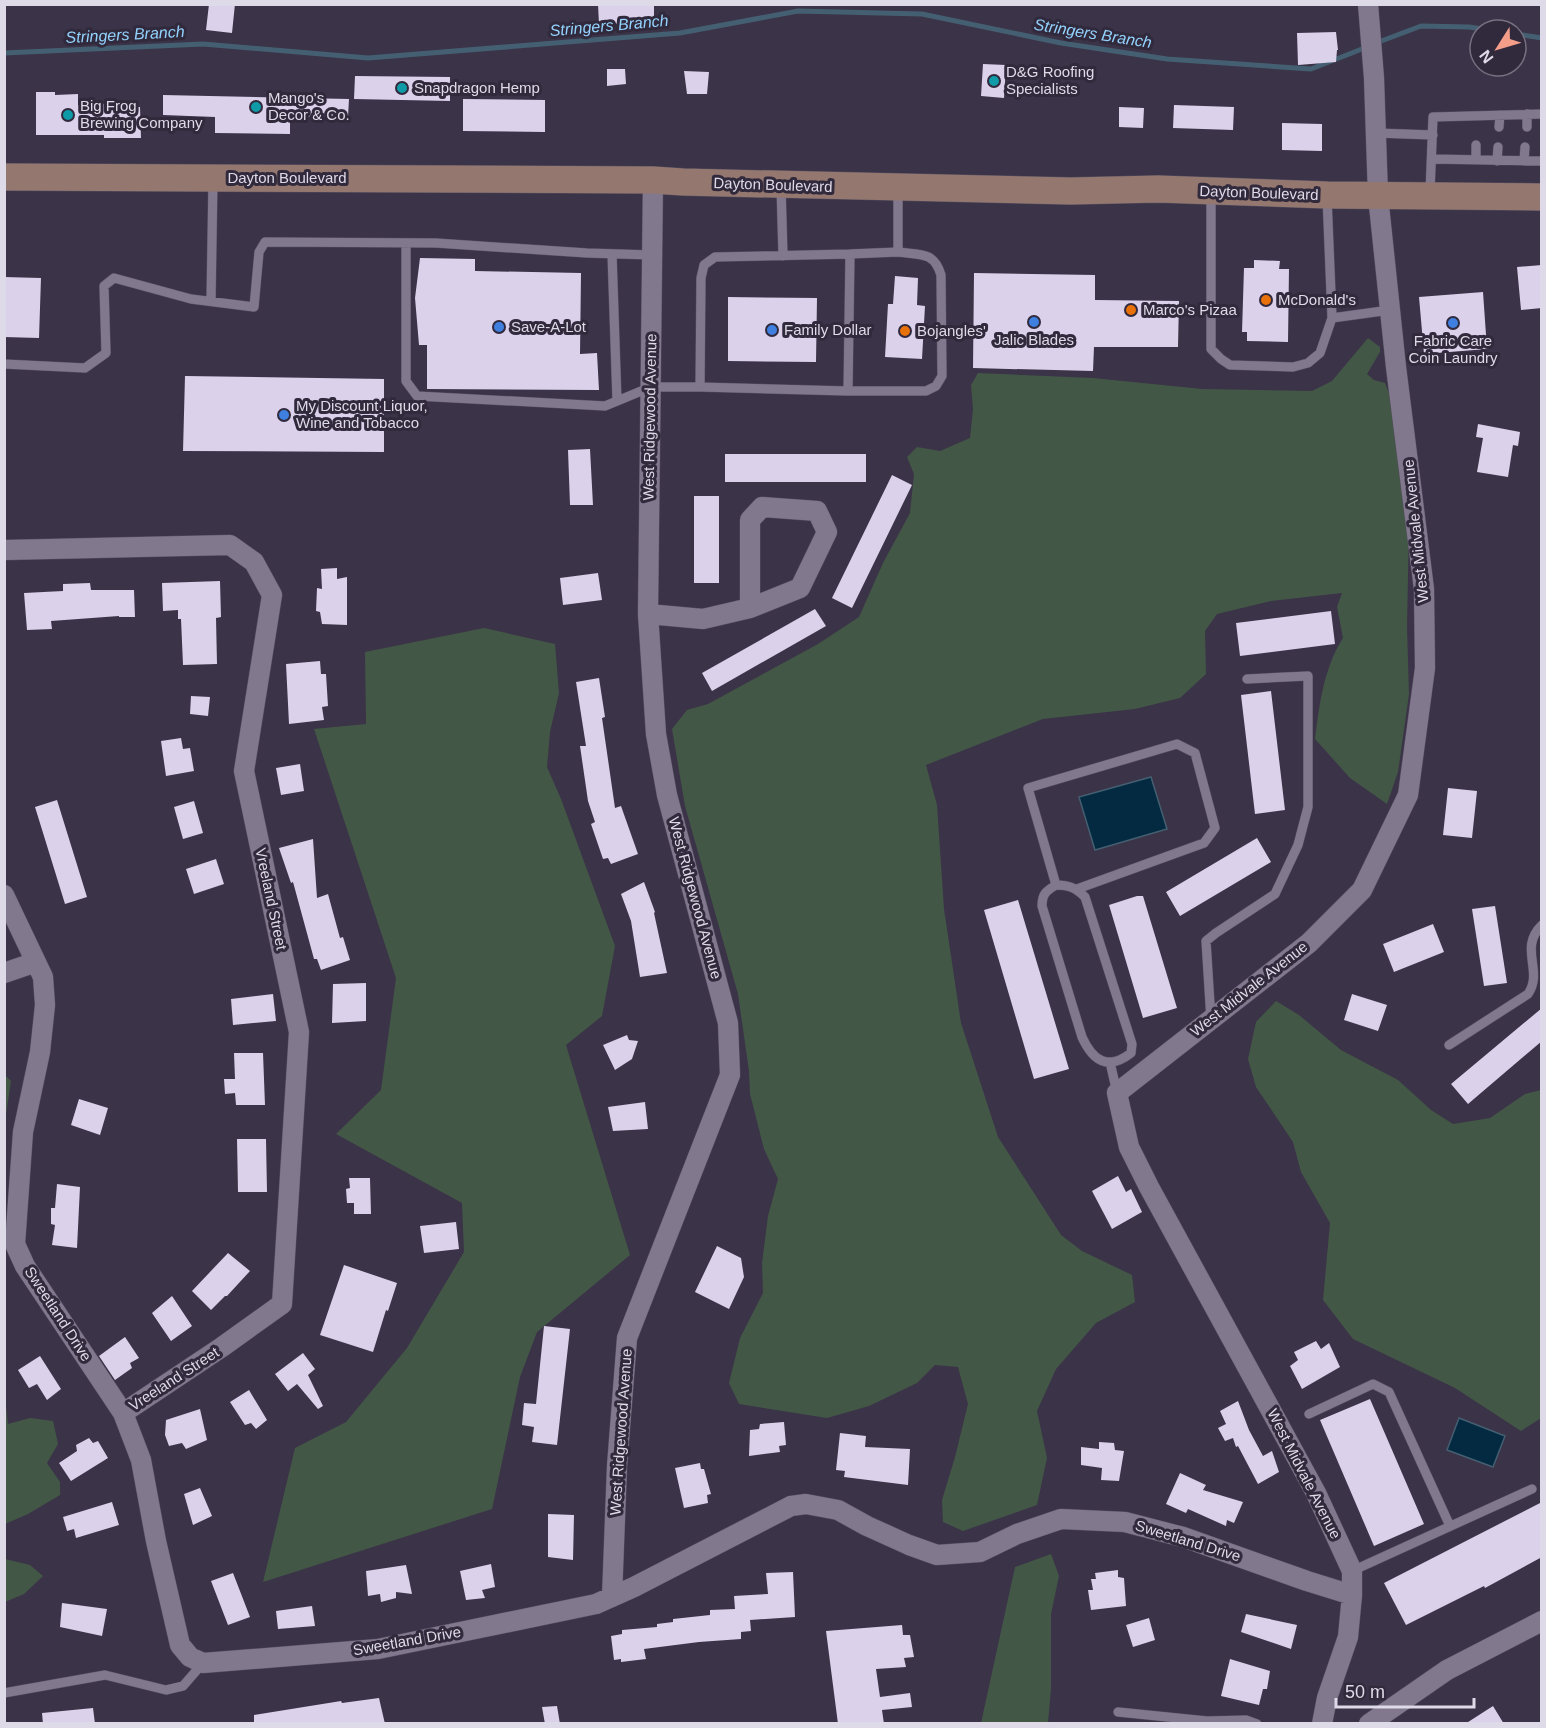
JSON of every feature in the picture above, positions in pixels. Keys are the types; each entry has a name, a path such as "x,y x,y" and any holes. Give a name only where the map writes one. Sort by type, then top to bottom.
{"main road":[{"name":"Dayton Boulevard","path":"4,177 653,180 898,188 1071,191 1158,189 1326,195 1542,197"}],"street":[{"name":"West Midvale Avenue","path":"1322,1724 1327,1698 1348,1637 1352,1570 1316,1493 1129,1147 1117,1093 1309,943 1362,890 1408,795 1425,668 1424,589 1396,367 1378,196 1374,78 1368,4"},
{"name":"West Ridgewood Avenue","path":"612,1597 617,1466 627,1338 730,1075 728,1023 667,795 656,734 648,614 653,180"},
{"path":"648,614 703,619 750,608 801,588 827,532 817,511 762,507 750,520 750,608"},
{"name":"Vreeland Street","path":"4,550 230,545 254,562 272,595 244,771 299,1032 282,1304 123,1413"},
{"name":"Sweetland Drive","path":"4,895 43,976 45,1005 40,1052 23,1132 15,1244 25,1266 123,1413 141,1460 156,1541 180,1645 190,1657 203,1663 378,1649 596,1604 634,1587 791,1506 806,1504 838,1510 867,1526 937,1555 980,1552 1017,1534 1061,1519 1125,1522 1183,1537 1352,1595"},
{"path":"4,973 36,962"},
{"path":"1369,1724 1447,1670 1542,1621"}],"lane":[{"path":"1527,114 1527,127"},
{"path":"1430,196 1433,117 1542,114"},
{"path":"1499,127 1500,115"},
{"path":"1477,116 1477,127"},
{"path":"1376,133 1432,135"},
{"path":"1476,145 1476,160"},
{"path":"1497,160 1498,147"},
{"path":"1524,161 1525,147"},
{"path":"1432,159 1542,161"},
{"path":"211,301 213,178"},
{"path":"781,185 783,256"},
{"path":"898,188 898,252"},
{"path":"1211,191 1211,349 1230,365 1293,367 1308,363 1320,353 1332,318 1326,195"},
{"path":"4,364 85,368 106,353 104,286 114,278 191,299 254,308 259,252 265,242 436,243 652,255"},
{"path":"406,243 406,381 417,396 605,406 651,387 926,391 936,386 942,376 940,275 937,262 928,256 898,252 716,257 704,265 701,278 700,387"},
{"path":"612,254 617,401"},
{"path":"848,391 850,254"},
{"path":"1332,318 1390,310"},
{"path":"1211,1020 1206,941 1275,894 1298,845 1308,807 1308,676 1247,679"},
{"path":"1056,885 1028,788 1177,744 1195,753 1215,828 1204,843 1077,889"},
{"path":"1056,885 1077,889 1085,897 1132,1044 1131,1053 1124,1058 1110,1062 1098,1060 1086,1047 1042,906 1042,897 1046,891 1056,885"},
{"path":"1449,1045 1528,994 1535,979 1530,949 1531,941 1542,925"},
{"path":"1110,1062 1117,1093"},
{"path":"1309,1414 1373,1384 1389,1392 1450,1526"},
{"path":"1352,1570 1532,1488"},
{"path":"4,1693 105,1675 166,1690 183,1686 203,1663"},
{"path":"1118,1712 1207,1721 1246,1720 1257,1724"}],"green space":[{"path":"1368,338 1380,347 1380,352 1367,374 1374,380 1385,383 1389,393 1409,525 1407,627 1409,694 1398,772 1387,804 1350,778 1315,739 1327,674 1343,638 1337,607 1342,593 1271,601 1217,614 1205,631 1206,674 1180,698 1135,709 1043,719 926,765 937,805 944,909 961,1023 998,1137 1061,1235 1082,1251 1132,1275 1135,1302 1096,1323 1056,1369 1037,1411 1047,1458 1037,1505 963,1531 943,1522 942,1500 968,1404 958,1367 935,1365 917,1383 869,1406 827,1418 739,1404 729,1383 740,1338 763,1293 762,1263 768,1216 778,1179 764,1149 750,1094 738,994 685,806 672,729 687,710 708,704 818,644 859,617 883,563 910,513 914,474 907,457 917,447 940,451 970,438 973,409 971,385 978,373 1093,378 1202,389 1312,391 1332,381"},
{"path":"484,628 555,644 559,693 550,732 547,767 615,946 602,1016 566,1045 630,1255 537,1332 520,1377 492,1509 263,1582 295,1448 346,1422 407,1348 464,1252 462,1203 336,1134 381,1090 396,978 314,729 366,724 365,652"},
{"path":"1276,1001 1299,1015 1341,1050 1398,1080 1431,1110 1453,1124 1490,1118 1525,1094 1541,1090 1541,1418 1521,1431 1455,1388 1353,1339 1323,1300 1330,1223 1301,1172 1293,1142 1256,1087 1248,1059 1256,1022"},
{"path":"5,1075 11,1081 6,1114 5,1145"},
{"path":"5,1397 8,1424 30,1418 53,1421 58,1444 47,1463 60,1482 60,1495 28,1514 5,1524"},
{"path":"1051,1554 1059,1576 1051,1614 1051,1689 1048,1723 981,1723 1015,1567"},
{"path":"5,1559 30,1565 43,1576 24,1594 5,1602"}],"water":[{"path":"1151,777 1167,829 1095,850 1079,797"},
{"path":"1459,1418 1505,1436 1493,1467 1447,1450"}],"building":[{"path":"209,4 235,4 232,33 206,30"},
{"path":"598,4 654,4 654,23 599,24"},
{"path":"1336,32 1338,50 1336,62 1298,65 1297,33"},
{"name":"D&G Roofing Specialists","path":"983,64 1006,65 1004,98 981,96"},
{"path":"607,69 625,69 626,84 607,86"},
{"path":"684,71 709,72 707,94 687,94"},
{"name":"Snapdragon Hemp","path":"355,76 450,77 450,101 354,99"},
{"path":"36,92 55,92 55,95 78,94 78,105 121,103 121,107 140,107 141,138 104,138 104,135 36,135"},
{"name":"Mango's Decor & Co.","path":"163,95 349,99 348,117 290,116 290,134 215,133 215,117 163,115"},
{"path":"463,99 545,100 545,132 463,131"},
{"path":"1174,105 1234,107 1233,130 1173,128"},
{"path":"1119,107 1144,108 1143,128 1119,127"},
{"path":"1282,123 1322,124 1322,151 1282,150"},
{"path":"420,258 475,259 475,271 581,273 580,354 597,353 599,390 427,389 427,345 419,345 415,298"},
{"name":"McDonald's","path":"1254,260 1280,261 1279,269 1289,269 1288,342 1247,341 1247,332 1242,332 1244,268 1254,268"},
{"path":"1542,265 1542,308 1521,310 1517,267"},
{"name":"Jalic Blades","path":"974,273 1095,275 1095,300 1179,301 1178,347 1094,347 1093,371 973,368"},
{"name":"Bojangles'","path":"895,276 918,278 917,305 925,306 922,359 885,357 888,304 893,304"},
{"path":"4,277 41,278 39,338 4,337"},
{"name":"Fabric Care Coin Laundry","path":"1483,292 1487,349 1424,354 1419,297"},
{"name":"Family Dollar","path":"728,297 817,298 816,362 728,361"},
{"name":"My Discount Liquor, Wine and Tobacco","path":"185,376 384,379 384,452 183,451"},
{"path":"1478,424 1520,432 1518,446 1513,445 1508,477 1477,472 1483,438 1476,437"},
{"path":"590,449 593,505 570,505 568,450"},
{"path":"725,454 866,454 866,482 725,482"},
{"path":"892,475 912,485 852,608 832,598"},
{"path":"694,496 719,496 719,583 694,583"},
{"path":"337,568 337,579 347,577 347,625 322,624 320,612 316,611 317,588 322,589 321,569"},
{"path":"598,573 602,600 563,605 560,578"},
{"path":"220,581 221,617 216,618 217,664 183,665 181,619 178,619 178,610 163,611 162,583"},
{"path":"90,583 91,590 134,590 135,617 51,621 52,629 27,630 24,593 63,591 63,584"},
{"path":"815,609 826,626 712,691 702,673"},
{"path":"1331,611 1335,644 1240,656 1236,623"},
{"path":"320,661 321,674 326,674 328,706 322,707 324,720 289,724 286,664"},
{"path":"599,678 605,717 602,718 615,808 621,806 638,854 611,864 608,858 603,859 591,824 595,822 588,801 580,746 586,746 576,682"},
{"path":"1271,691 1285,810 1255,814 1241,695"},
{"path":"191,696 210,697 208,716 190,714"},
{"path":"181,738 183,749 190,748 194,771 166,776 161,741"},
{"path":"300,764 304,791 281,795 276,768"},
{"path":"1448,788 1477,791 1472,838 1443,835"},
{"path":"57,800 87,897 65,904 35,807"},
{"path":"194,801 203,833 183,839 174,807"},
{"path":"1257,838 1271,862 1180,916 1166,892"},
{"path":"313,839 317,898 328,894 340,938 343,937 350,960 321,970 317,959 314,959 293,882 291,883 279,848"},
{"path":"216,859 224,884 194,894 186,869"},
{"path":"644,882 655,912 667,973 640,977 631,921 621,894"},
{"path":"1143,896 1177,1008 1143,1018 1109,905"},
{"path":"1018,900 1069,1069 1034,1079 984,910"},
{"path":"1495,906 1507,983 1484,986 1472,909"},
{"path":"1433,924 1444,952 1394,972 1383,944"},
{"path":"366,983 366,1021 332,1023 333,984"},
{"path":"273,994 276,1021 233,1025 231,999"},
{"path":"1352,994 1387,1005 1378,1031 1344,1020"},
{"path":"1542,1008 1542,1041 1468,1104 1451,1084"},
{"path":"627,1035 629,1040 638,1041 632,1059 615,1070 603,1045"},
{"path":"234,1053 263,1053 265,1105 236,1105 235,1093 225,1094 224,1079 235,1079"},
{"path":"79,1099 108,1108 100,1135 71,1125"},
{"path":"645,1102 648,1129 613,1131 608,1107"},
{"path":"237,1139 266,1139 267,1192 238,1192"},
{"path":"1118,1176 1126,1192 1131,1189 1142,1212 1112,1229 1092,1191"},
{"path":"349,1178 370,1178 371,1214 354,1214 354,1203 347,1203 346,1189 350,1188"},
{"path":"57,1184 80,1187 77,1248 52,1245 55,1225 51,1224 51,1208 55,1208"},
{"path":"456,1222 459,1249 424,1253 420,1226"},
{"path":"717,1246 741,1258 744,1277 729,1309 695,1292"},
{"path":"228,1253 250,1271 211,1310 192,1291"},
{"path":"344,1265 397,1283 373,1352 320,1335"},
{"path":"172,1296 192,1326 171,1341 152,1313"},
{"path":"544,1326 570,1329 557,1445 532,1442 534,1427 522,1425 524,1403 536,1404"},
{"path":"125,1337 139,1358 130,1363 132,1368 115,1380 99,1356"},
{"path":"1316,1341 1321,1349 1329,1343 1340,1367 1302,1389 1290,1366 1298,1360 1294,1352"},
{"path":"303,1353 315,1369 308,1375 323,1406 318,1409 297,1384 288,1391 275,1374"},
{"path":"40,1356 61,1389 47,1400 37,1384 29,1388 18,1370"},
{"path":"249,1390 267,1420 256,1429 251,1423 245,1425 230,1402"},
{"path":"1370,1399 1424,1524 1374,1546 1320,1420"},
{"path":"1238,1401 1249,1430 1263,1456 1272,1451 1279,1472 1258,1484 1233,1438 1225,1441 1218,1428 1226,1424 1220,1411"},
{"path":"200,1409 207,1440 186,1449 182,1443 169,1446 165,1435 166,1420"},
{"path":"784,1422 786,1445 779,1446 780,1452 749,1456 750,1430 759,1429 760,1424"},
{"path":"840,1433 866,1436 865,1447 910,1449 908,1485 844,1477 845,1471 836,1470"},
{"path":"89,1438 93,1443 98,1441 108,1458 71,1481 59,1463 77,1451 76,1445"},
{"path":"1099,1442 1114,1443 1115,1450 1124,1451 1119,1481 1101,1480 1102,1468 1081,1465 1081,1447 1099,1449"},
{"path":"700,1463 711,1494 707,1495 708,1503 684,1508 675,1468"},
{"path":"1180,1473 1206,1485 1203,1490 1243,1502 1234,1523 1227,1520 1226,1526 1188,1509 1186,1513 1166,1504"},
{"path":"200,1488 212,1516 193,1525 184,1494"},
{"path":"112,1502 119,1525 76,1538 74,1529 67,1531 63,1517"},
{"path":"1542,1502 1542,1557 1485,1588 1484,1586 1406,1625 1384,1583"},
{"path":"548,1514 574,1515 573,1560 548,1557"},
{"path":"491,1564 495,1587 482,1590 485,1598 466,1600 460,1571"},
{"path":"406,1565 412,1594 396,1592 396,1598 381,1602 380,1594 368,1596 366,1571"},
{"path":"1118,1570 1118,1577 1124,1578 1126,1606 1091,1610 1088,1590 1093,1590 1091,1579 1096,1579 1095,1573"},
{"path":"793,1572 795,1617 750,1620 751,1631 741,1632 741,1639 644,1649 646,1659 621,1662 621,1659 614,1660 611,1636 622,1634 622,1630 657,1627 657,1624 673,1622 673,1619 710,1615 710,1610 735,1609 734,1596 768,1594 766,1573"},
{"path":"233,1573 250,1617 228,1625 211,1581"},
{"path":"62,1603 107,1609 102,1636 60,1627"},
{"path":"312,1606 315,1626 278,1629 276,1611"},
{"path":"1246,1614 1297,1625 1291,1649 1241,1632"},
{"path":"1149,1618 1155,1640 1133,1647 1126,1625"},
{"path":"902,1625 903,1635 910,1635 914,1657 904,1658 906,1667 876,1669 880,1697 910,1693 912,1707 882,1710 884,1724 838,1724 826,1631"},
{"path":"1230,1659 1270,1671 1267,1689 1263,1689 1259,1705 1221,1696"},
{"path":"379,1698 385,1724 254,1724 254,1715 341,1701 342,1703"},
{"path":"557,1706 560,1724 545,1724 542,1707"},
{"path":"1493,1706 1504,1724 1465,1724"},
{"path":"93,1708 95,1724 43,1724 42,1713"}],"waterway":[{"name":"Stringers Branch","path":"4,53 203,44 368,58 680,33 798,11 922,14 1061,43 1167,59 1311,69 1367,47"},
{"name":"Stringers Branch","path":"1376,43 1421,26 1468,27"},
{"name":"Stringers Branch","path":"1528,36 1542,38"}],"place":[{"name":"D&G Roofing Specialists","path":"994,81"},
{"name":"Snapdragon Hemp","path":"402,88"},
{"name":"Mango's Decor & Co.","path":"256,107"},
{"name":"Big Frog Brewing Company","path":"68,115"},
{"name":"McDonald's","path":"1266,300"},
{"name":"Marco's Pizaa","path":"1131,310"},
{"name":"Jalic Blades","path":"1034,322"},
{"name":"Fabric Care Coin Laundry","path":"1453,323"},
{"name":"Save-A-Lot","path":"499,327"},
{"name":"Family Dollar","path":"772,330"},
{"name":"Bojangles'","path":"905,331"},
{"name":"My Discount Liquor, Wine and Tobacco","path":"284,415"}]}
